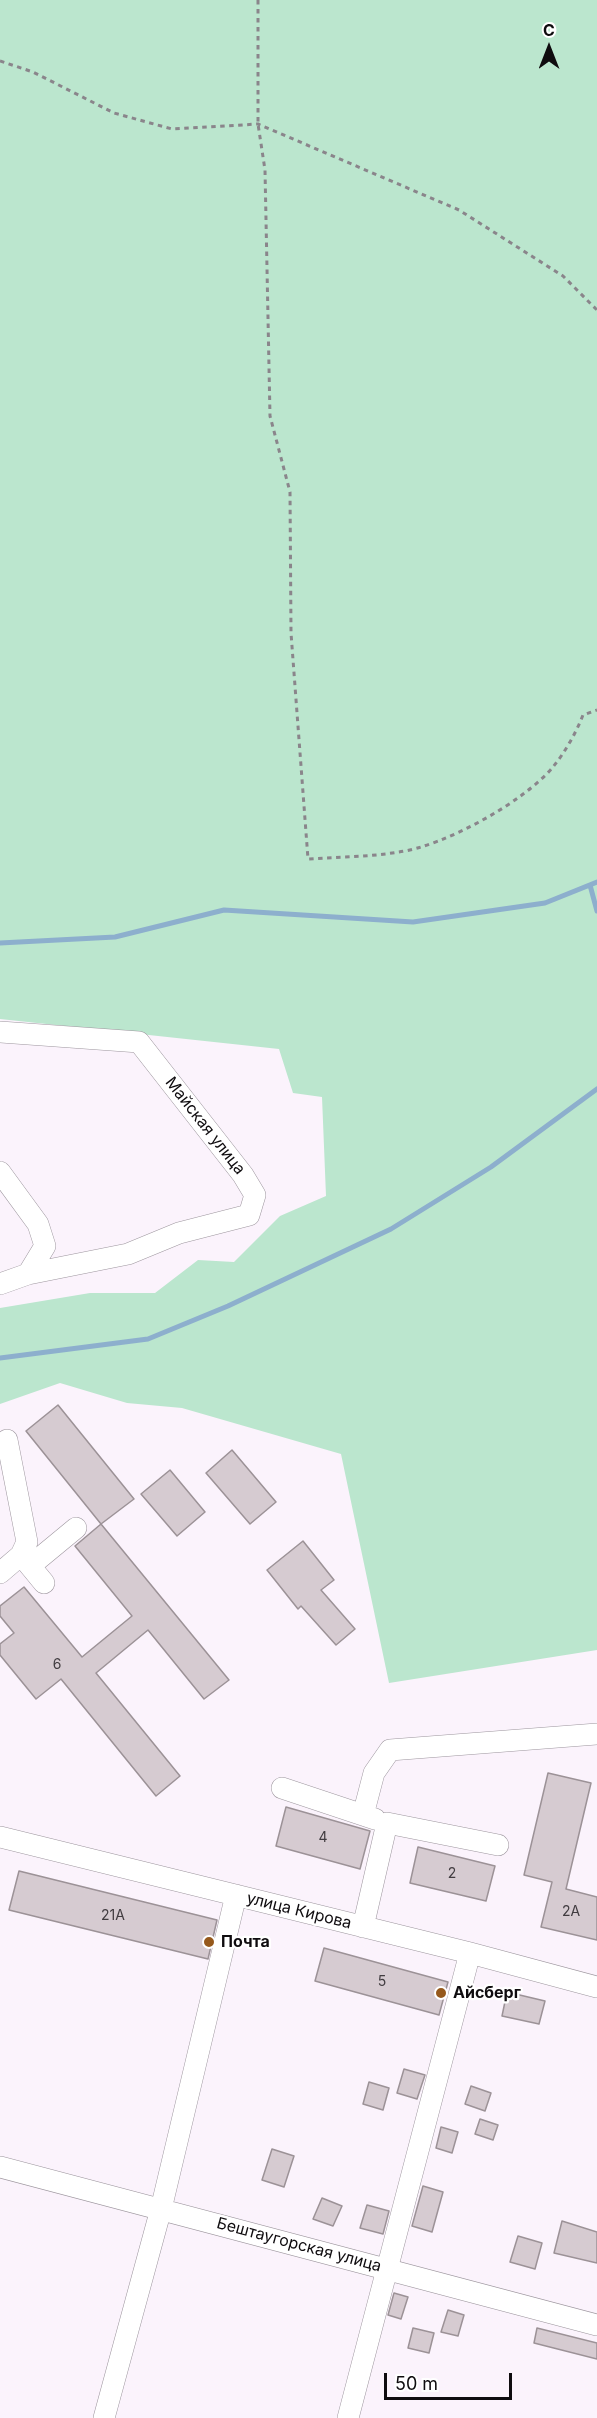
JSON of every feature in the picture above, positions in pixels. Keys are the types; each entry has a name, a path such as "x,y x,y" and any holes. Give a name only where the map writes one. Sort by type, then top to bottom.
{"street":[{"name":"Майская улица","path":"0,1032 139,1042 243,1175 255,1196 249,1215 178,1233 128,1254 28,1274"},
{"path":"0,1172 38,1224 45,1246 28,1274 0,1284"},
{"path":"7,1440 27,1542 26,1561 44,1583"},
{"path":"0,1573 26,1561 76,1528"},
{"path":"363,1815 375,1773 390,1750 597,1734"},
{"path":"282,1788 387,1823 498,1845"},
{"path":"363,1927 387,1823"},
{"name":"улица Кирова","path":"0,1837 470,1953 597,1987"},
{"path":"104,2418 161,2209 236,1896"},
{"path":"348,2418 470,1953"},
{"name":"Бештаугорская улица","path":"0,2168 597,2325"}],"path":[{"path":"258,0 258,124 265,170 270,416 290,492 291,633 308,859 400,852 431,845 473,824 509,804 552,767 576,732 583,715 597,710"},
{"path":"0,61 33,72 114,113 172,129 258,124 459,210 563,276 597,310"}],"green space":[{"path":"0,0 597,0 597,1650 389,1683 341,1454 182,1408 127,1403 60,1383 0,1404 0,1308 90,1293 155,1293 198,1260 234,1262 280,1216 326,1196 322,1097 293,1093 279,1049 0,1019"}],"building":[{"path":"58,1405 134,1499 101,1524 26,1431"},
{"path":"232,1450 276,1502 250,1524 206,1473"},
{"path":"170,1470 205,1512 177,1536 141,1494"},
{"path":"101,1524 229,1680 204,1699 148,1630 96,1673 180,1776 156,1796 61,1679 36,1699 0,1655 0,1644 14,1633 0,1616 0,1606 24,1587 82,1657 132,1616 75,1546"},
{"path":"303,1541 334,1580 321,1590 355,1629 336,1645 301,1606 298,1609 267,1570"},
{"path":"548,1773 591,1783 566,1889 597,1897 597,1940 541,1927 552,1882 524,1875"},
{"path":"286,1807 370,1831 360,1869 276,1846"},
{"path":"418,1847 495,1866 486,1901 410,1883"},
{"path":"19,1871 217,1920 208,1959 9,1910"},
{"path":"324,1948 448,1982 439,2015 315,1981"},
{"path":"507,1992 545,2001 539,2024 502,2016"},
{"path":"404,2069 425,2075 417,2099 397,2093"},
{"path":"369,2082 389,2088 383,2110 363,2104"},
{"path":"471,2086 491,2093 485,2111 465,2104"},
{"path":"480,2119 498,2125 493,2140 475,2134"},
{"path":"441,2127 458,2132 452,2153 436,2148"},
{"path":"272,2149 294,2156 284,2187 262,2180"},
{"path":"423,2186 443,2192 432,2232 412,2226"},
{"path":"322,2198 342,2206 333,2226 313,2219"},
{"path":"367,2205 389,2211 383,2234 360,2228"},
{"path":"562,2221 597,2232 597,2263 554,2253"},
{"path":"518,2236 542,2243 535,2269 510,2262"},
{"path":"394,2293 408,2297 401,2319 388,2315"},
{"path":"448,2310 464,2315 458,2336 441,2332"},
{"path":"413,2328 434,2333 429,2353 408,2348"},
{"path":"537,2328 597,2343 597,2359 534,2343"}],"waterway":[{"path":"0,943 115,937 224,910 413,922 545,903 597,882"},
{"path":"590,885 597,911"},
{"path":"0,1358 148,1339 228,1306 391,1229 491,1167 597,1089"}],"place":[{"name":"Почта","path":"209,1942"},
{"name":"Айсберг","path":"441,1993"}]}
